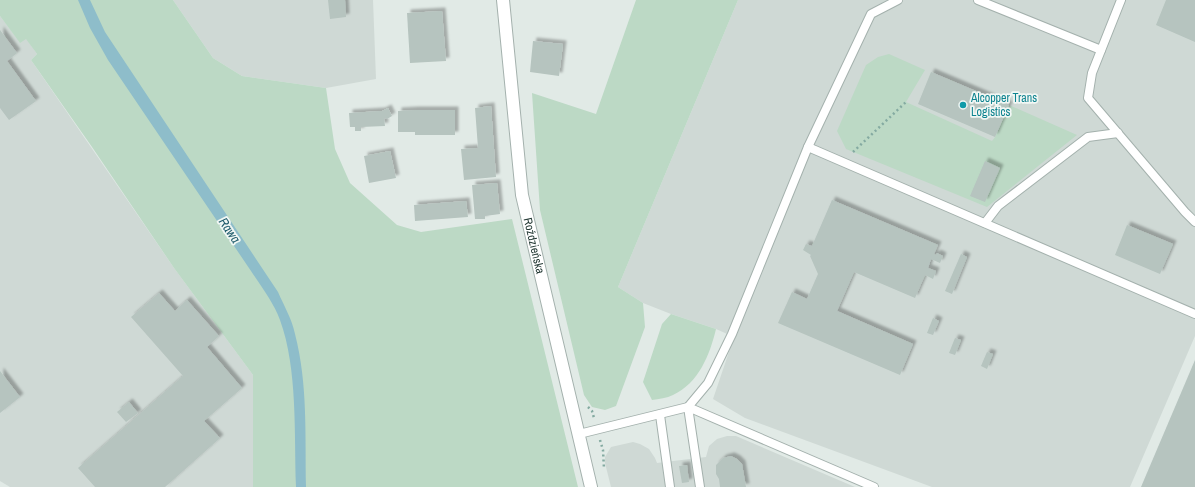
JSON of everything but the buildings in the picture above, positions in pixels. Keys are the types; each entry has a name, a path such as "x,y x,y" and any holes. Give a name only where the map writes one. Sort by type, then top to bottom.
{"street":[{"name":"Roździeńska","path":"503,0 522,195 592,487"}],"lane":[{"path":"579,434 597,428 660,415 688,407 708,383 732,334 808,147 871,14 898,0"},
{"path":"978,0 1100,50"},
{"path":"1121,0 1092,73 1088,98 1195,222"},
{"path":"985,223 998,206 1088,137 1118,133"},
{"path":"808,147 1195,314"},
{"path":"688,407 700,487"},
{"path":"688,407 874,487"},
{"path":"660,415 670,487"}],"path":[{"path":"842,162 906,102"}],"shaded area":[{"path":"173,0 373,0 376,79 326,88 242,76 213,58"},
{"path":"738,0 1195,0 1195,336 1130,487 932,487 745,418 713,399 734,337 643,303 618,287"},
{"path":"0,16 20,42 26,38 37,54 31,60 174,268 253,375 253,487 10,487 0,481"},
{"path":"727,436 736,436 855,487 611,487 605,457 611,447 633,442 640,444 649,449 657,463 706,457 709,446 717,439"}],"green space":[{"path":"0,0 173,0 213,58 242,76 326,88 335,149 350,183 397,225 421,232 512,219 578,487 253,487 253,375 174,268 31,60 37,54 26,39 20,43 0,16"},
{"path":"636,0 738,0 618,287 643,303 645,327 616,406 605,410 592,407 584,395 540,210 532,93 596,114"},
{"path":"889,54 925,70 906,102 992,141 1009,105 1077,135 987,207 846,149 837,131 866,65 878,57"},
{"path":"671,314 716,329 707,358 690,383 673,395 666,398 652,400 643,382 662,324"}],"water":[{"name":"Rawa","path":"78,0 90,0 105,32 278,292 294,328 302,372 305,410 306,487 296,487 294,402 290,359 280,320 271,301 108,60 90,28"}],"place":[{"name":"Alcopper Trans Logistics","path":"963,105"}]}
